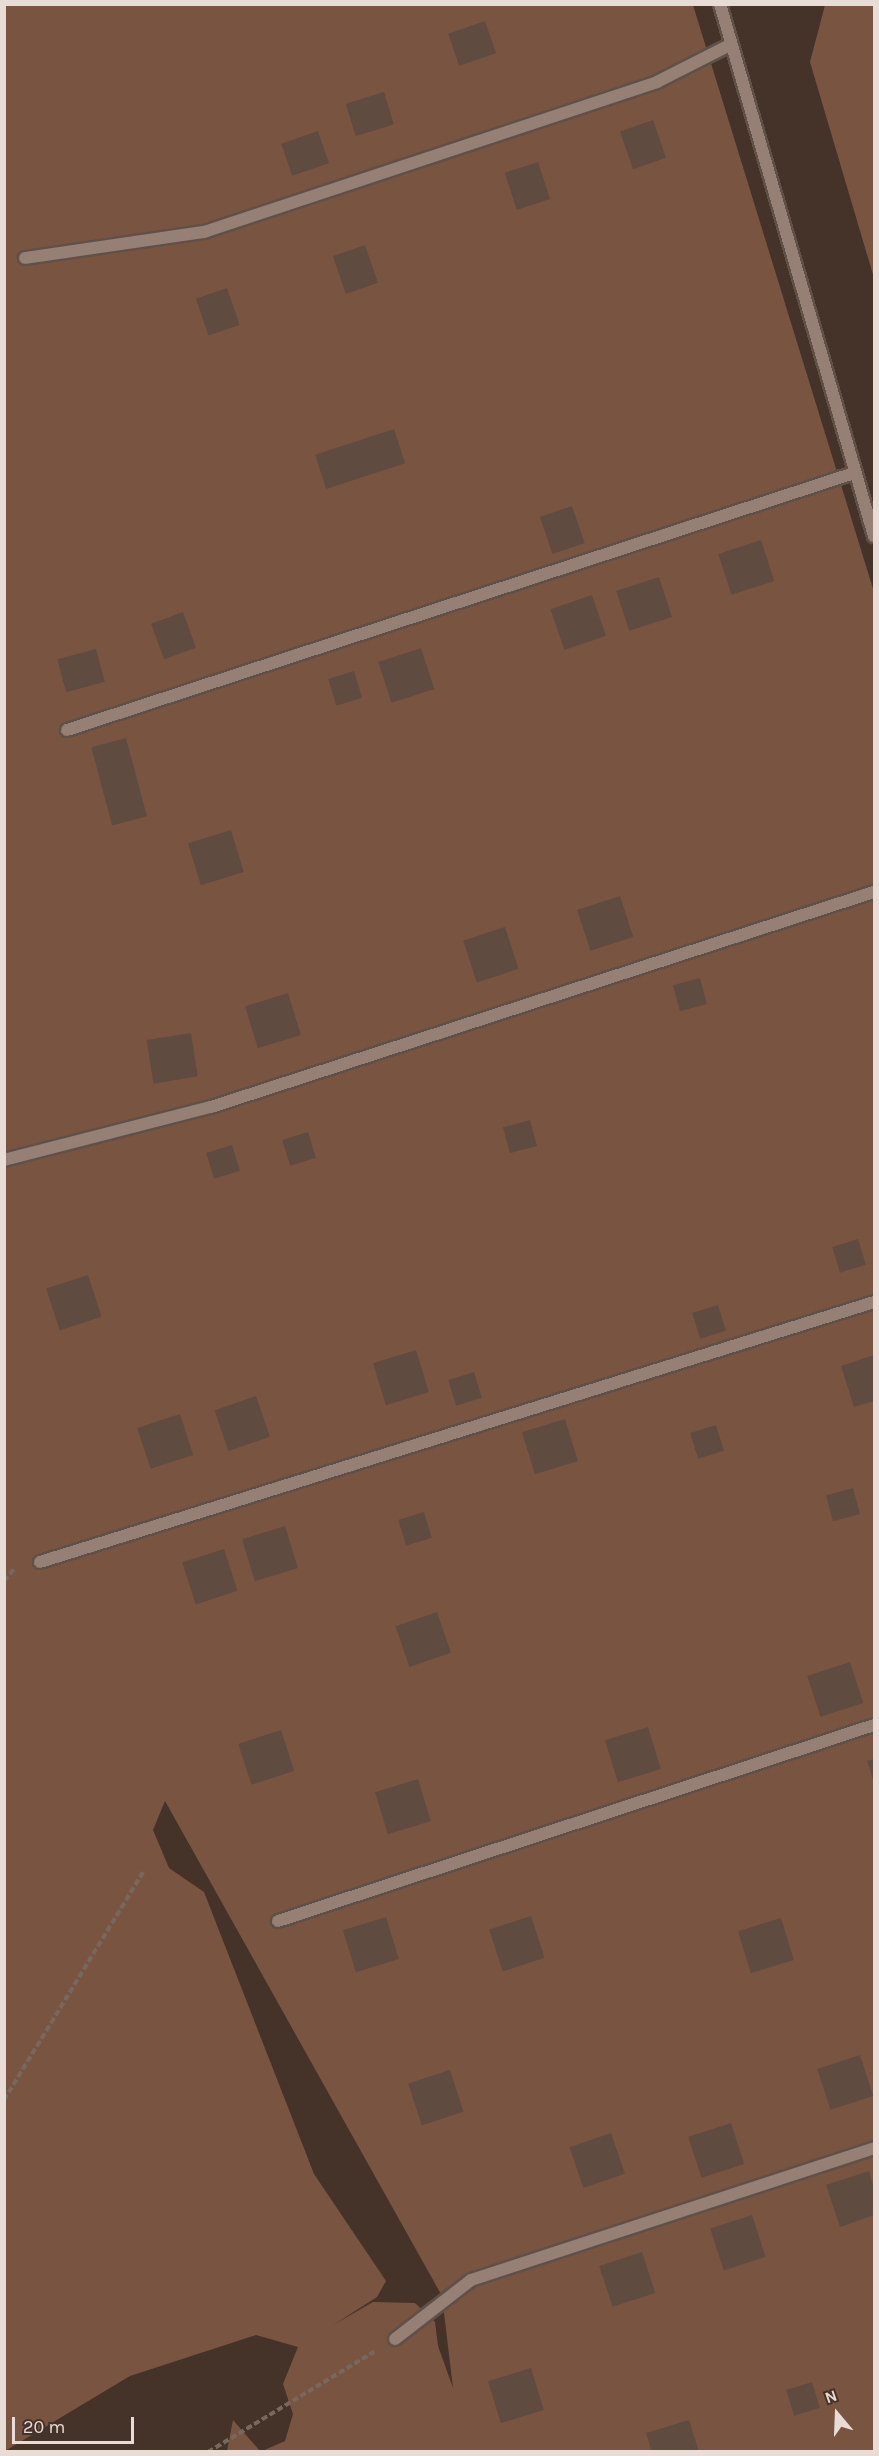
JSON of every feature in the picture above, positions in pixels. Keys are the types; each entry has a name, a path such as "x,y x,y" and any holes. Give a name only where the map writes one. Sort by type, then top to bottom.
{"street":[{"path":"720,4 874,536"},
{"path":"25,258 204,232 657,82 730,45"},
{"path":"67,730 854,472"},
{"path":"4,1160 211,1107 874,892"},
{"path":"40,1562 874,1302"},
{"path":"278,1921 874,1725"},
{"path":"395,2339 471,2280 874,2148"}],"path":[{"path":"4,2100 142,1872"},
{"path":"208,2451 395,2339"}],"shaded area":[{"path":"4,5 693,5 874,592 874,2451 262,2451 285,2441 293,2414 283,2384 298,2347 256,2335 130,2376 5,2451","holes":["165,1801 442,2296 453,2388 438,2346 435,2322 415,2303 373,2302 333,2325 377,2297 386,2281 314,2174 204,1892 169,1868 153,1830"]},
{"path":"825,5 874,5 874,278 810,62"},
{"path":"233,2420 260,2451 227,2451"}],"building":[{"path":"485,21 496,53 459,66 448,34"},
{"path":"384,92 394,125 356,136 346,104"},
{"path":"653,120 666,158 633,169 620,131"},
{"path":"318,131 329,163 292,176 281,144"},
{"path":"538,162 550,199 517,210 505,173"},
{"path":"365,245 378,283 346,294 333,256"},
{"path":"227,288 240,325 208,336 196,299"},
{"path":"394,429 405,463 326,489 315,455"},
{"path":"572,506 585,543 553,554 540,517"},
{"path":"761,540 774,581 731,595 718,554"},
{"path":"659,577 672,617 629,631 616,591"},
{"path":"592,595 606,636 564,650 550,609"},
{"path":"183,612 196,648 164,659 151,624"},
{"path":"421,648 434,689 391,703 378,662"},
{"path":"96,649 105,682 66,692 57,659"},
{"path":"354,671 362,698 336,706 328,679"},
{"path":"126,738 147,816 112,826 91,747"},
{"path":"231,830 244,872 201,885 188,843"},
{"path":"620,896 633,937 590,951 577,910"},
{"path":"505,927 519,969 477,982 463,941"},
{"path":"700,978 707,1004 680,1011 673,985"},
{"path":"288,993 301,1035 258,1048 245,1006"},
{"path":"191,1033 198,1076 153,1083 147,1040"},
{"path":"530,1120 537,1146 510,1153 503,1127"},
{"path":"308,1132 316,1158 290,1166 282,1140"},
{"path":"232,1145 240,1171 214,1179 206,1153"},
{"path":"858,1239 866,1265 840,1273 832,1247"},
{"path":"88,1275 102,1317 60,1330 46,1289"},
{"path":"718,1305 726,1331 700,1339 692,1313"},
{"path":"416,1350 429,1392 386,1405 373,1363"},
{"path":"874,1355 874,1401 854,1407 841,1366"},
{"path":"474,1372 482,1398 456,1406 448,1380"},
{"path":"256,1396 270,1437 228,1451 214,1410"},
{"path":"180,1414 193,1455 150,1469 137,1428"},
{"path":"565,1419 578,1461 535,1474 522,1432"},
{"path":"716,1425 724,1451 698,1459 690,1433"},
{"path":"853,1488 860,1514 833,1521 826,1495"},
{"path":"424,1512 432,1538 406,1546 398,1520"},
{"path":"285,1526 298,1568 255,1581 242,1539"},
{"path":"224,1549 238,1591 196,1604 182,1563"},
{"path":"437,1612 451,1653 409,1667 395,1626"},
{"path":"850,1662 863,1703 820,1717 807,1676"},
{"path":"648,1727 661,1769 618,1782 605,1740"},
{"path":"281,1730 294,1771 251,1785 238,1744"},
{"path":"874,1759 874,1782 867,1761"},
{"path":"418,1779 431,1821 388,1834 375,1792"},
{"path":"531,1916 545,1958 503,1971 489,1930"},
{"path":"386,1917 399,1959 356,1972 343,1930"},
{"path":"781,1918 794,1960 751,1973 738,1931"},
{"path":"860,2055 873,2096 830,2110 817,2069"},
{"path":"450,2070 464,2112 422,2125 408,2084"},
{"path":"731,2123 744,2164 701,2178 688,2137"},
{"path":"611,2133 625,2174 583,2188 569,2147"},
{"path":"869,2171 874,2189 874,2215 840,2227 826,2185"},
{"path":"752,2215 766,2257 724,2270 710,2229"},
{"path":"642,2252 655,2293 612,2307 599,2266"},
{"path":"531,2368 544,2410 501,2423 488,2381"},
{"path":"812,2382 820,2408 794,2416 786,2390"},
{"path":"689,2420 699,2452 652,2452 646,2433"}]}
